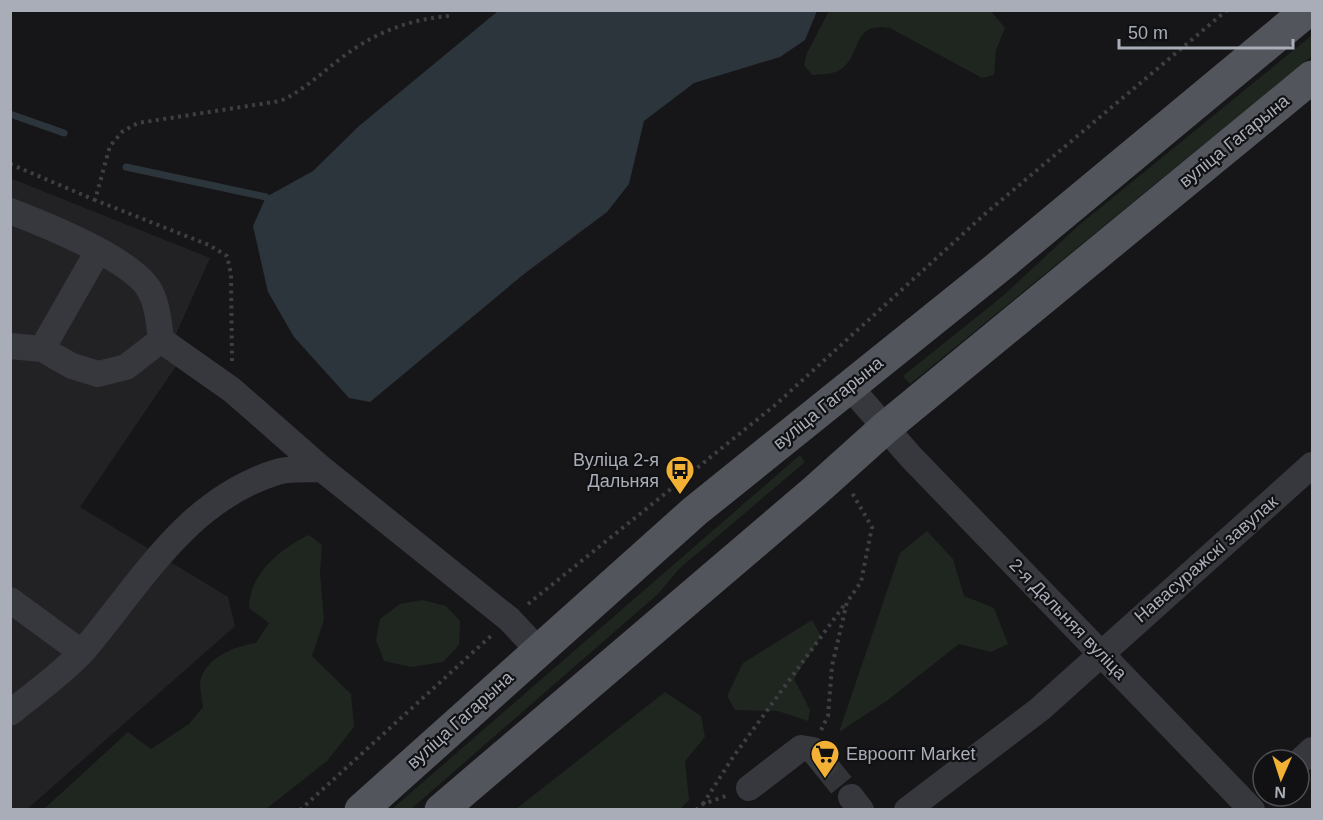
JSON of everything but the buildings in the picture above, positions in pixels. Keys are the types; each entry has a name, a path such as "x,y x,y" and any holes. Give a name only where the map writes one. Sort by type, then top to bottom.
{"main road":[{"name":"вуліца Гагарына","path":"361,810 695,511 996,269 1308,10"},
{"name":"вуліца Гагарына","path":"441,810 816,490 885,428 1312,77"}],"street":[{"path":"10,211 98,251 141,278 150,290 156,306 161,340 232,390 322,469 509,619 538,650"},
{"path":"42,349 98,251"},
{"path":"10,346 42,349 72,366 98,375 126,367 161,340"},
{"name":"2-я Дальняя вуліца","path":"849,386 885,428 1100,653 1251,800"},
{"name":"Навасуражскі завулак","path":"907,810 1040,709 1312,465"},
{"path":"10,713 81,652 159,554 203,510 245,486 278,471 322,469"},
{"path":"10,600 81,652"},
{"path":"749,788 801,748 819,757"}],"path":[{"path":"300,810 509,619 774,406 986,213 1227,10"},
{"path":"95,200 110,146 123,131 138,123 280,101 299,93 367,39 424,18 450,16"},
{"path":"10,164 209,244 227,256 231,274 232,390"},
{"path":"696,810 703,804 733,757 861,582 872,527 852,493"},
{"path":"819,757 828,716 832,666 847,602"},
{"path":"703,804 749,788"}],"shaded area":[{"path":"498,11 817,11 805,40 780,57 694,83 644,121 629,184 607,212 524,274 370,402 349,398 294,337 268,292 253,226 266,197 313,171 359,126"},
{"path":"829,11 991,11 1005,28 996,50 994,75 982,78 890,28 878,27 864,33 850,60 841,70 829,74 812,75 804,65 807,53"},
{"path":"1312,35 1312,56 910,384 903,376 1004,295 1078,226"},
{"path":"10,178 210,258 176,334 189,347 80,507 228,597 235,626 26,810 10,809"},
{"path":"800,455 805,462 679,569 658,594 411,809 392,809"},
{"path":"927,531 953,559 964,596 994,608 1008,644 991,652 959,644 888,700 839,732 900,553"},
{"path":"309,535 322,545 320,572 324,620 312,656 351,694 354,727 327,761 266,809 44,809 128,732 151,749 189,724 203,707 200,684 207,667 230,650 256,643 269,623 249,608 254,584 268,564 278,555"},
{"path":"422,600 446,606 460,621 459,645 443,662 411,667 384,661 376,640 380,619 400,604"},
{"path":"812,620 821,636 794,679 810,710 808,721 778,711 735,710 727,696 743,663"},
{"path":"665,692 701,716 705,737 685,761 689,800 680,809 516,809"}],"waterway":[{"path":"10,114 64,133"},
{"path":"126,167 266,197"}],"tunnel":[{"path":"825,765 851,797"}],"place":[{"name":"Вуліца 2-я Дальняя","path":"680,496"},
{"name":"Евроопт Market","path":"825,780"}]}
